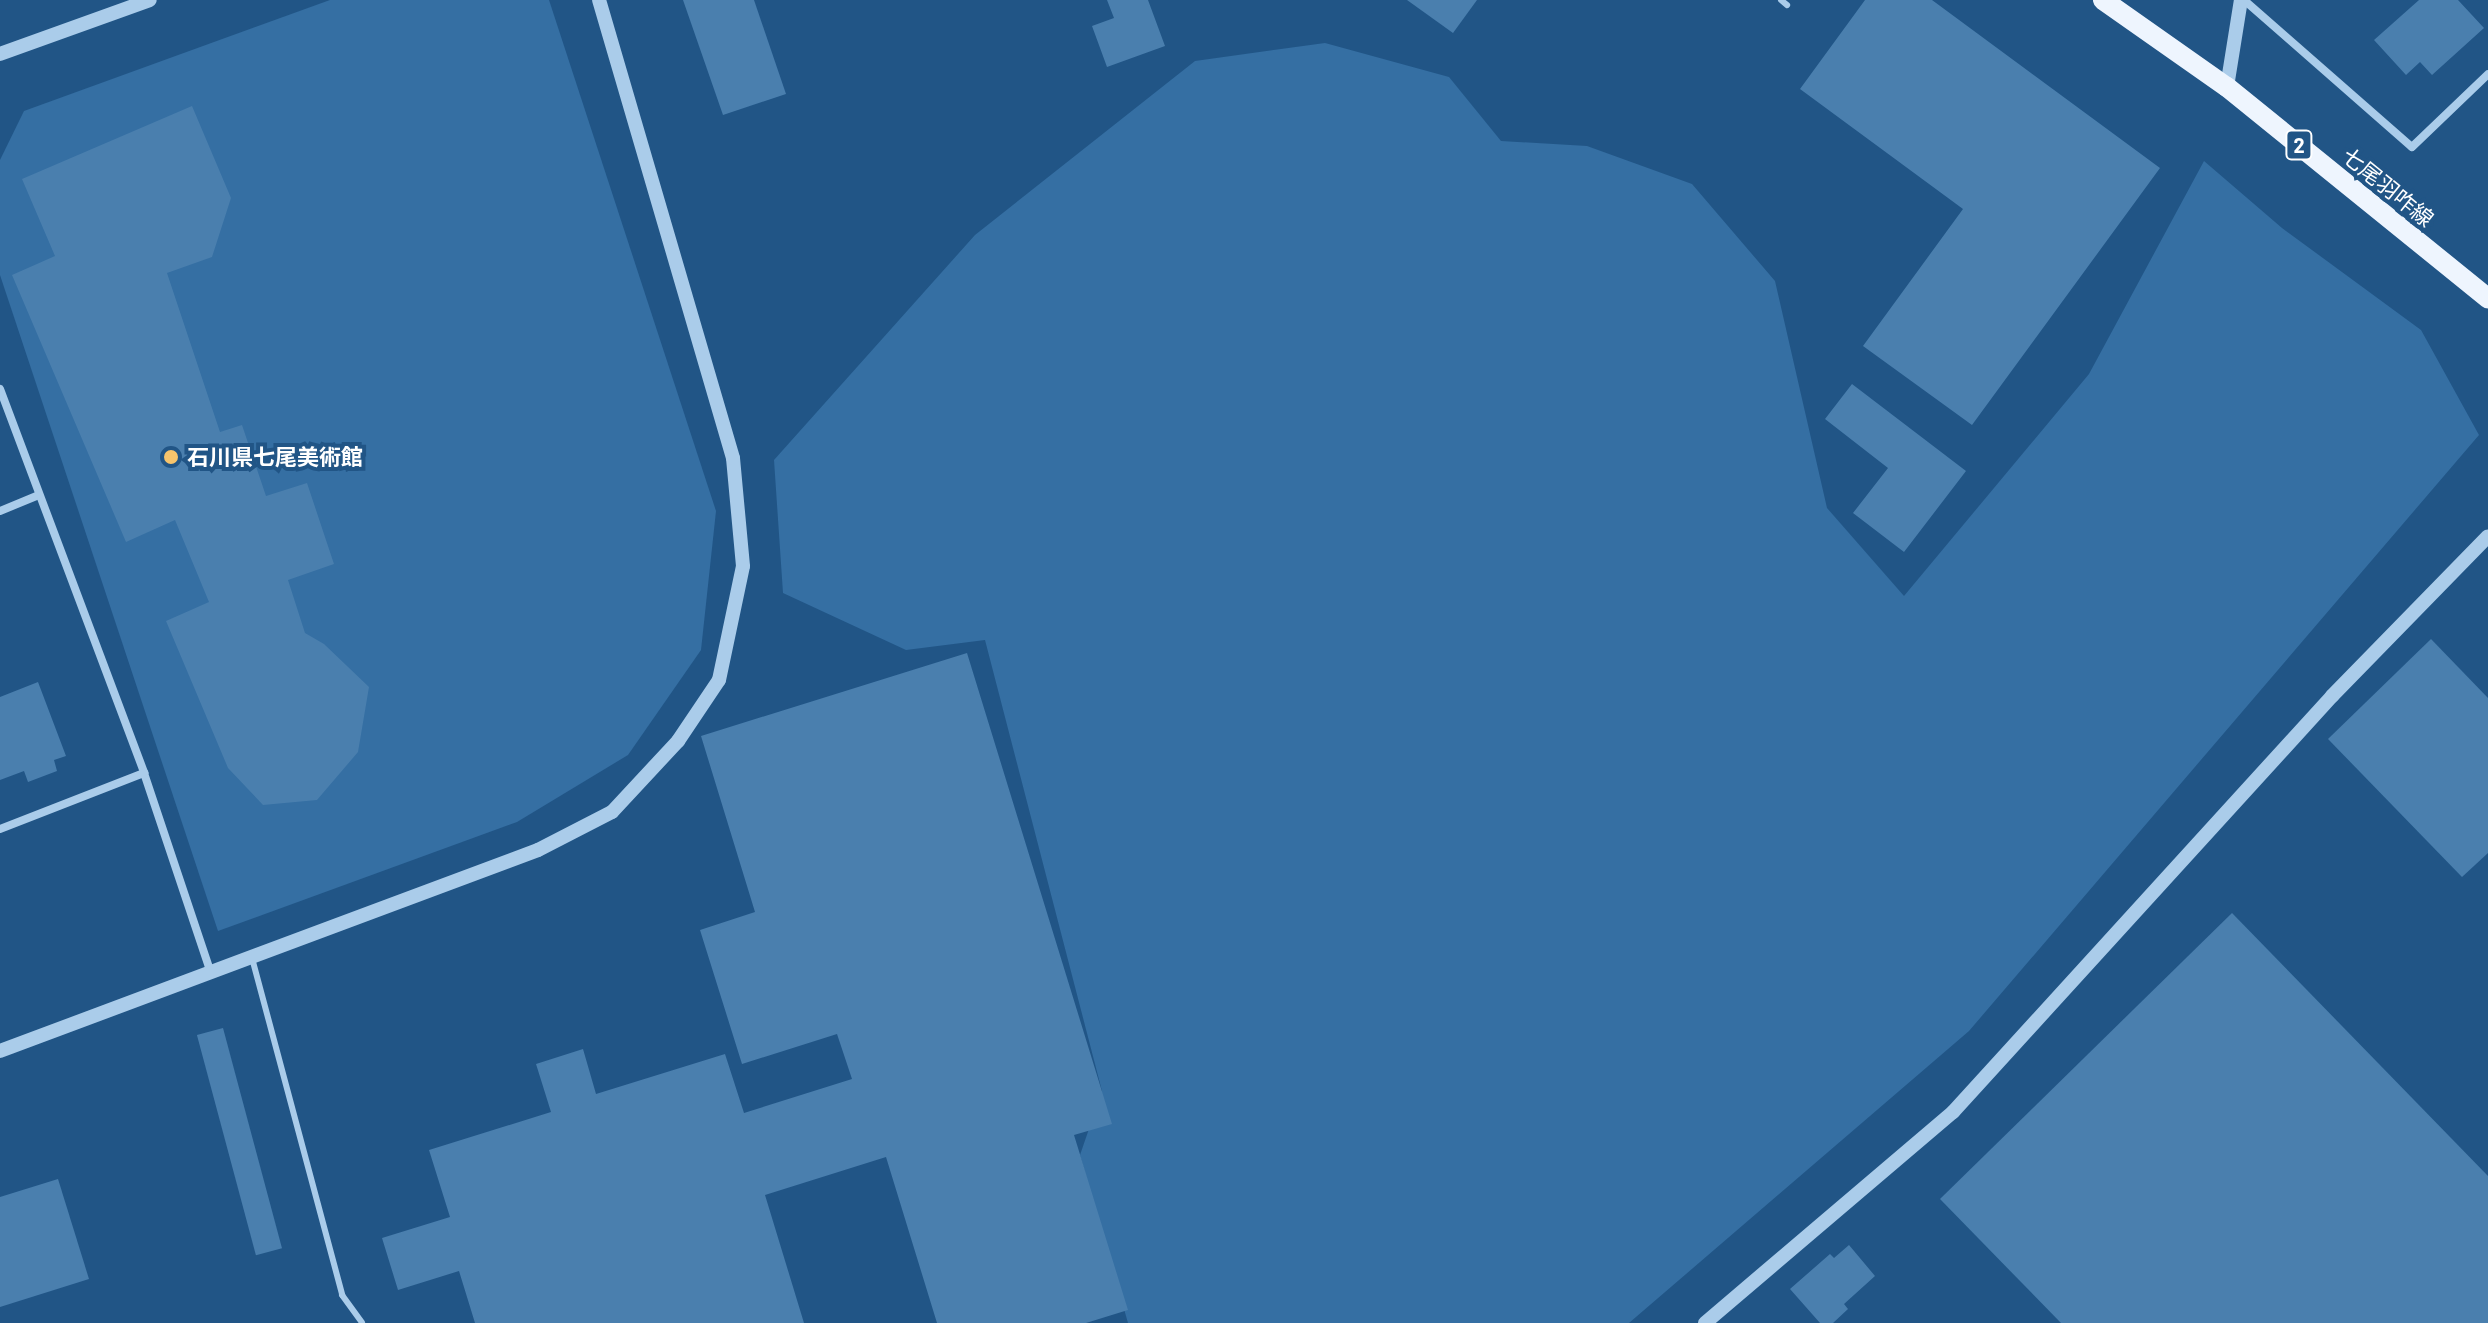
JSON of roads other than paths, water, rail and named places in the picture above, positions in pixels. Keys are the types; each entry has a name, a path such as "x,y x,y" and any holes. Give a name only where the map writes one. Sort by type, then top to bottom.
{"main road":[{"name":"七尾羽咋線","path":"2103,0 2227,87 2488,298"}],"street":[{"path":"0,54 150,0"},
{"path":"0,1051 538,850 612,812 678,741 719,680 743,566 733,458 599,0"},
{"path":"2227,87 2242,0"},
{"path":"2242,0 2412,147 2488,74"},
{"path":"0,389 144,773 210,970"},
{"path":"0,511 39,495"},
{"path":"1705,1323 1953,1112 2332,696 2488,536"},
{"path":"0,829 144,773"}],"lane":[{"path":"251,955 342,1295 362,1323"}],"place":[{"name":"石川県七尾美術館","path":"171,457"}]}
